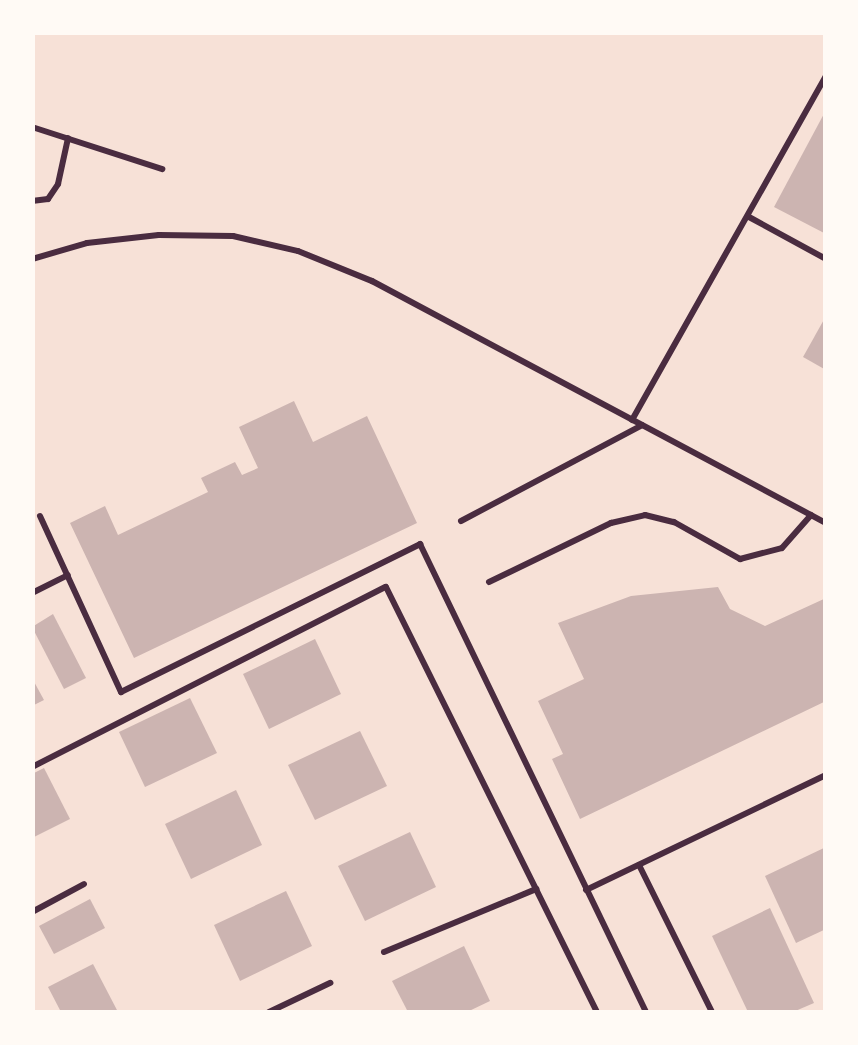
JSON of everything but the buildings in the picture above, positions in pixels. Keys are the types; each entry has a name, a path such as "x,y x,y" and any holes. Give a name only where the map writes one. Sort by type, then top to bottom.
{"lane":[{"path":"632,420 826,76"},
{"path":"32,126 162,168"},
{"path":"32,200 48,199 58,184 68,138"},
{"path":"749,216 826,260"},
{"path":"32,259 87,244 159,236 233,236 298,251 372,281 826,522"},
{"path":"461,521 642,425"},
{"path":"489,582 611,523 646,514 674,522 740,559 782,548 811,515"},
{"path":"40,516 121,692 420,544 646,1012"},
{"path":"32,593 68,575"},
{"path":"32,768 386,587 597,1012"},
{"path":"586,890 826,775"},
{"path":"639,865 712,1012"},
{"path":"32,912 84,884"},
{"path":"384,952 536,889"},
{"path":"269,1012 330,983"}]}
